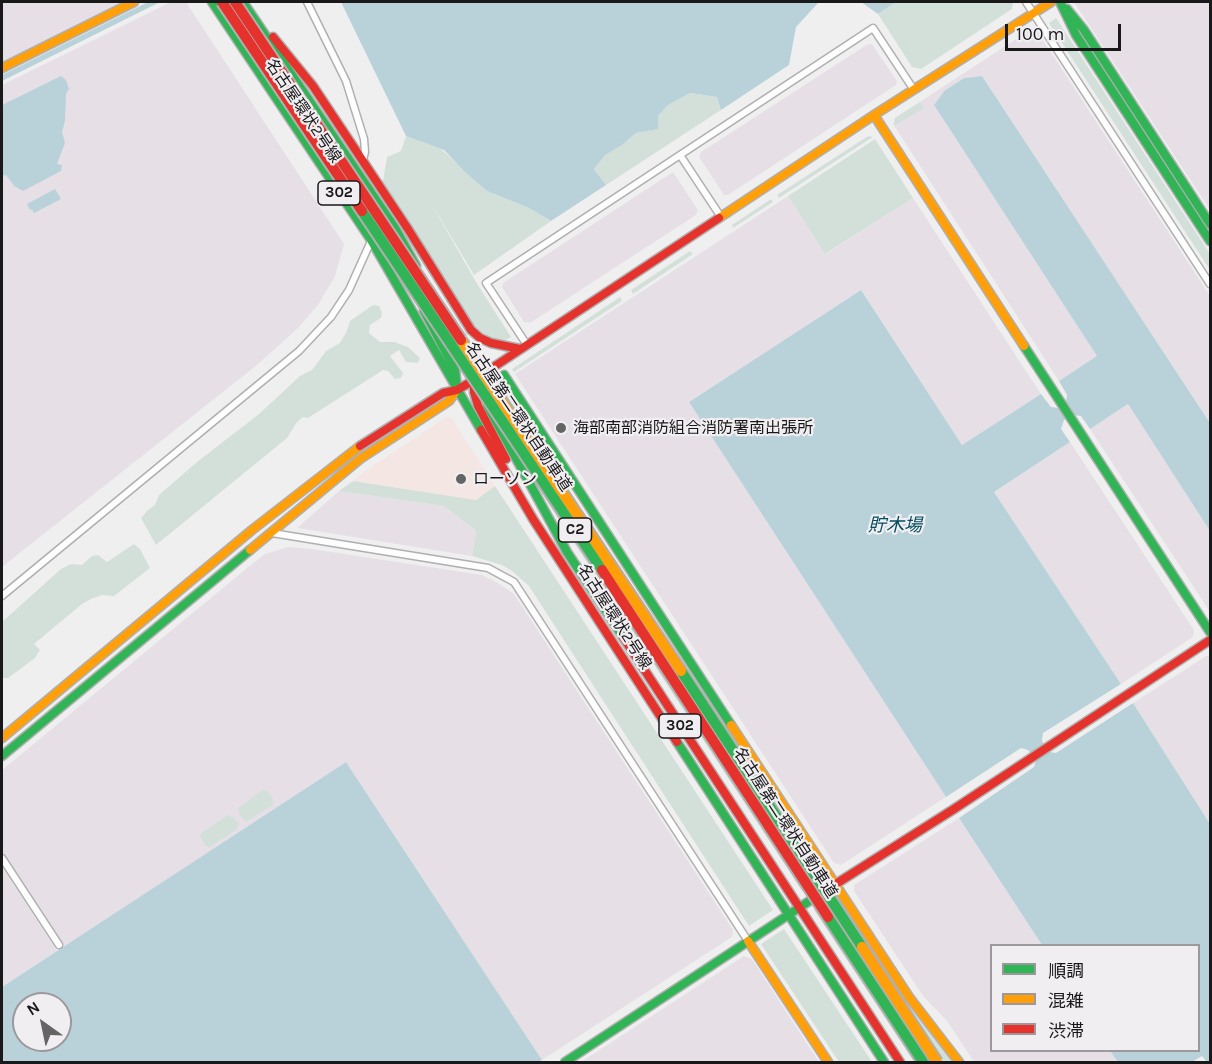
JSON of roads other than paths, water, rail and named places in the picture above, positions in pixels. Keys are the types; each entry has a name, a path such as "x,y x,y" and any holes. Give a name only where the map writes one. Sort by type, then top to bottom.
{"main road":[{"path":"2,68 134,2"},
{"name":"名古屋環状2号線","path":"212,2 371,240 516,491 884,1062"},
{"name":"名古屋第二環状自動車道","path":"222,2 606,576 923,1062"},
{"name":"名古屋第二環状自動車道","path":"235,2 615,570 937,1062"},
{"name":"名古屋環状2号線","path":"243,2 395,228 560,542 900,1062"},
{"path":"2,738 252,530 352,451 443,393 457,390 474,380 874,115 1051,2"},
{"path":"1061,2 1090,39 1210,224"},
{"path":"1061,2 1076,35 1210,242"},
{"path":"252,15 302,70 471,330 480,338 491,343 523,347"},
{"path":"2,756 360,459 449,401 457,390 457,376 445,349 394,257 320,140 296,81"},
{"path":"874,115 1210,632"},
{"path":"504,375 909,997 959,1062"},
{"path":"474,380 474,392 478,406 507,462 516,491"},
{"path":"565,1062 1210,640"},
{"path":"748,941 828,1062"}],"street":[{"path":"307,2 346,81 364,138 365,152 362,160"},
{"path":"1026,2 1210,284"},
{"path":"523,347 486,283 873,28 914,90"},
{"path":"680,155 721,217"},
{"path":"2,596 299,351 331,317 349,290 371,240"},
{"path":"272,533 488,568 514,582 748,941"},
{"path":"2,858 59,945"}],"water":[{"path":"148,2 160,2 2,81 2,75"},
{"path":"341,2 819,2 796,27 789,65 721,110 717,97 690,93 668,105 658,116 658,129 636,133 605,155 594,169 606,185 551,221 529,208 487,191 444,150 406,136"},
{"path":"861,2 896,2 878,14"},
{"path":"61,76 66,80 69,89 66,94 65,121 62,132 65,143 57,164 62,165 61,171 23,191 14,186 6,175 2,176 2,105"},
{"name":"貯木場","path":"982,76 1210,423 1210,531 1128,404 1090,429 1081,416 1073,415 1064,420 1061,429 1070,442 994,492 1121,684 1043,733 1042,741 1049,752 1056,753 1133,703 1210,824 1210,1062 1202,1056 1192,1062 1118,1062 1111,1052 1200,1052 1200,944 1041,944 959,818 1034,767 1036,760 1028,750 1021,748 946,797 689,402 861,290 962,445 1041,394 1051,407 1058,408 1066,403 1067,395 1059,381 1097,356 934,105 944,91 964,78"},
{"path":"55,189 61,199 34,213 32,209 30,210 27,204"},
{"path":"346,762 542,1060 538,1062 2,1062 2,987"}],"place":[{"name":"海部南部消防組合消防署南出張所","path":"561,428"},
{"name":"ローソン","path":"461,479"}]}
